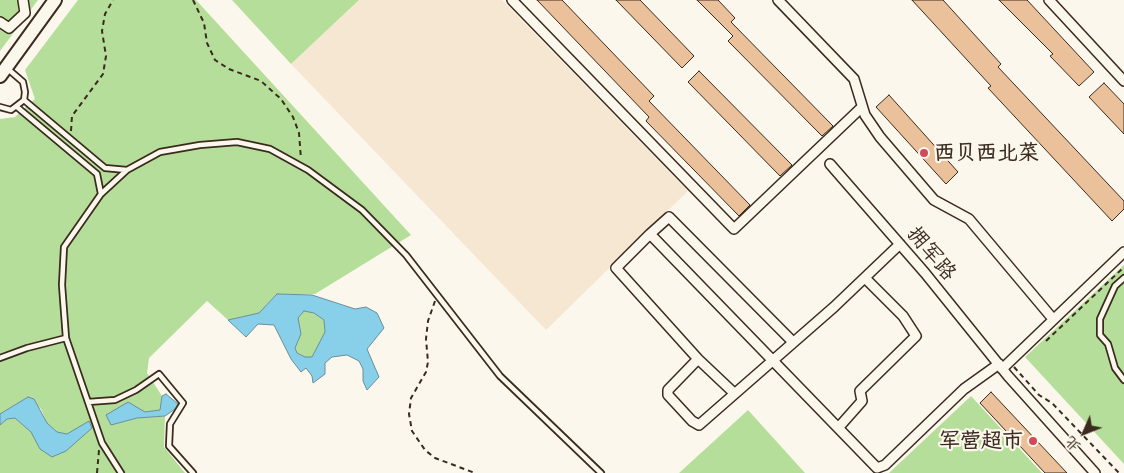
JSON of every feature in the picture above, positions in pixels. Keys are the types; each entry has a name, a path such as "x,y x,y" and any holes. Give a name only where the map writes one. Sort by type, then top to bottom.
{"street":[{"path":"0,22 9,28 25,13 24,0"},
{"path":"3,72 55,0"},
{"path":"512,0 734,229 862,107"},
{"path":"778,0 854,79 864,115 880,137 934,200 968,219 1053,319"},
{"path":"1049,0 1124,81"},
{"name":"拥军路","path":"830,164 900,244 1003,369 1095,473"},
{"path":"734,393 698,359 616,268 669,217 792,342"},
{"path":"650,234 877,468 885,464 964,389 1013,365 1053,319 1124,252"},
{"path":"698,359 668,390 668,395 692,421 699,425 773,361 900,244"},
{"path":"839,427 862,401 860,391 916,336 903,316 865,278"}],"lane":[{"path":"0,107 12,110 17,107 24,100 25,92 23,82 3,72"},
{"path":"24,100 105,168 127,170"},
{"path":"17,107 97,174 101,194"},
{"path":"121,473 102,443 66,338 62,285 64,247 101,194 127,170 160,152 200,145 238,142 270,150 301,166 362,210 406,255 500,376 601,473"},
{"path":"1124,278 1115,286 1100,319 1100,335 1108,344 1114,368 1124,380"},
{"path":"0,358 27,348 66,338"},
{"path":"88,402 115,400 136,390 159,374 183,403 170,424 169,446 193,473"}],"path":[{"path":"70,138 72,116 103,74 106,56 102,31 106,14 113,0"},
{"path":"194,0 204,23 207,43 215,60 229,69 261,81 281,99 293,117 299,133 301,166"},
{"path":"1045,341 1124,267"},
{"path":"438,295 428,321 426,339 428,362 426,372 411,398 408,414 412,431 425,450 435,458 475,473"},
{"path":"1003,369 1013,365 1038,395 1052,403 1119,473"},
{"path":"97,473 99,450"}],"shaded area":[{"path":"359,0 502,0 688,191 546,330 291,64"}],"green space":[{"path":"0,0 38,0 0,51"},
{"path":"78,0 196,0 411,235 315,294 277,294 259,313 228,320 207,301 149,358 147,373 162,396 160,410 145,412 112,425 137,418 165,416 164,447 185,473 0,473 0,425 7,419 15,418 31,432 40,449 92,428 88,422 67,434 57,432 47,423 41,409 28,397 0,414 0,119 15,117 35,99 25,70"},
{"path":"232,0 359,0 291,64"},
{"path":"1124,265 1124,464 1025,357"},
{"path":"304,311 314,313 324,320 325,332 312,357 305,357 297,353 295,348 301,334 298,318"},
{"path":"971,396 1042,473 889,473"},
{"path":"748,410 805,473 679,473"}],"water":[{"path":"277,294 312,295 355,309 366,307 377,313 384,328 367,349 379,377 367,390 363,381 363,369 359,361 347,355 332,357 325,363 325,374 313,383 312,376 306,368 301,372 291,359 274,325 258,324 246,337 228,320 259,313","holes":["304,311 314,313 324,320 325,332 312,357 305,357 297,353 295,348 301,334 298,318"]},
{"path":"166,394 178,404 175,409 165,416 137,418 111,425 106,415 128,402 145,412 160,410 162,396"},
{"path":"28,397 34,399 47,423 57,432 67,434 89,421 92,428 66,451 52,457 40,449 31,432 15,418 7,419 0,425 0,414"}],"building":[{"path":"537,0 562,0 654,96 649,101 750,205 739,216 646,121 649,117"},
{"path":"616,0 640,0 694,56 682,68"},
{"path":"697,0 718,0 735,18 731,22 833,126 822,136 728,41 733,36"},
{"path":"912,0 943,0 1001,64 998,67 1124,201 1124,209 1112,221 988,88 991,86"},
{"path":"999,0 1027,0 1094,72 1079,86 1050,56 1053,54"},
{"path":"699,71 792,165 780,176 688,82"},
{"path":"1104,83 1124,104 1124,134 1089,97"},
{"path":"889,95 958,172 946,184 876,107"},
{"path":"991,392 1067,473 1045,473 980,403"}],"place":[{"name":"西贝西北菜","path":"924,153"},
{"name":"军营超市","path":"1033,441"}]}
